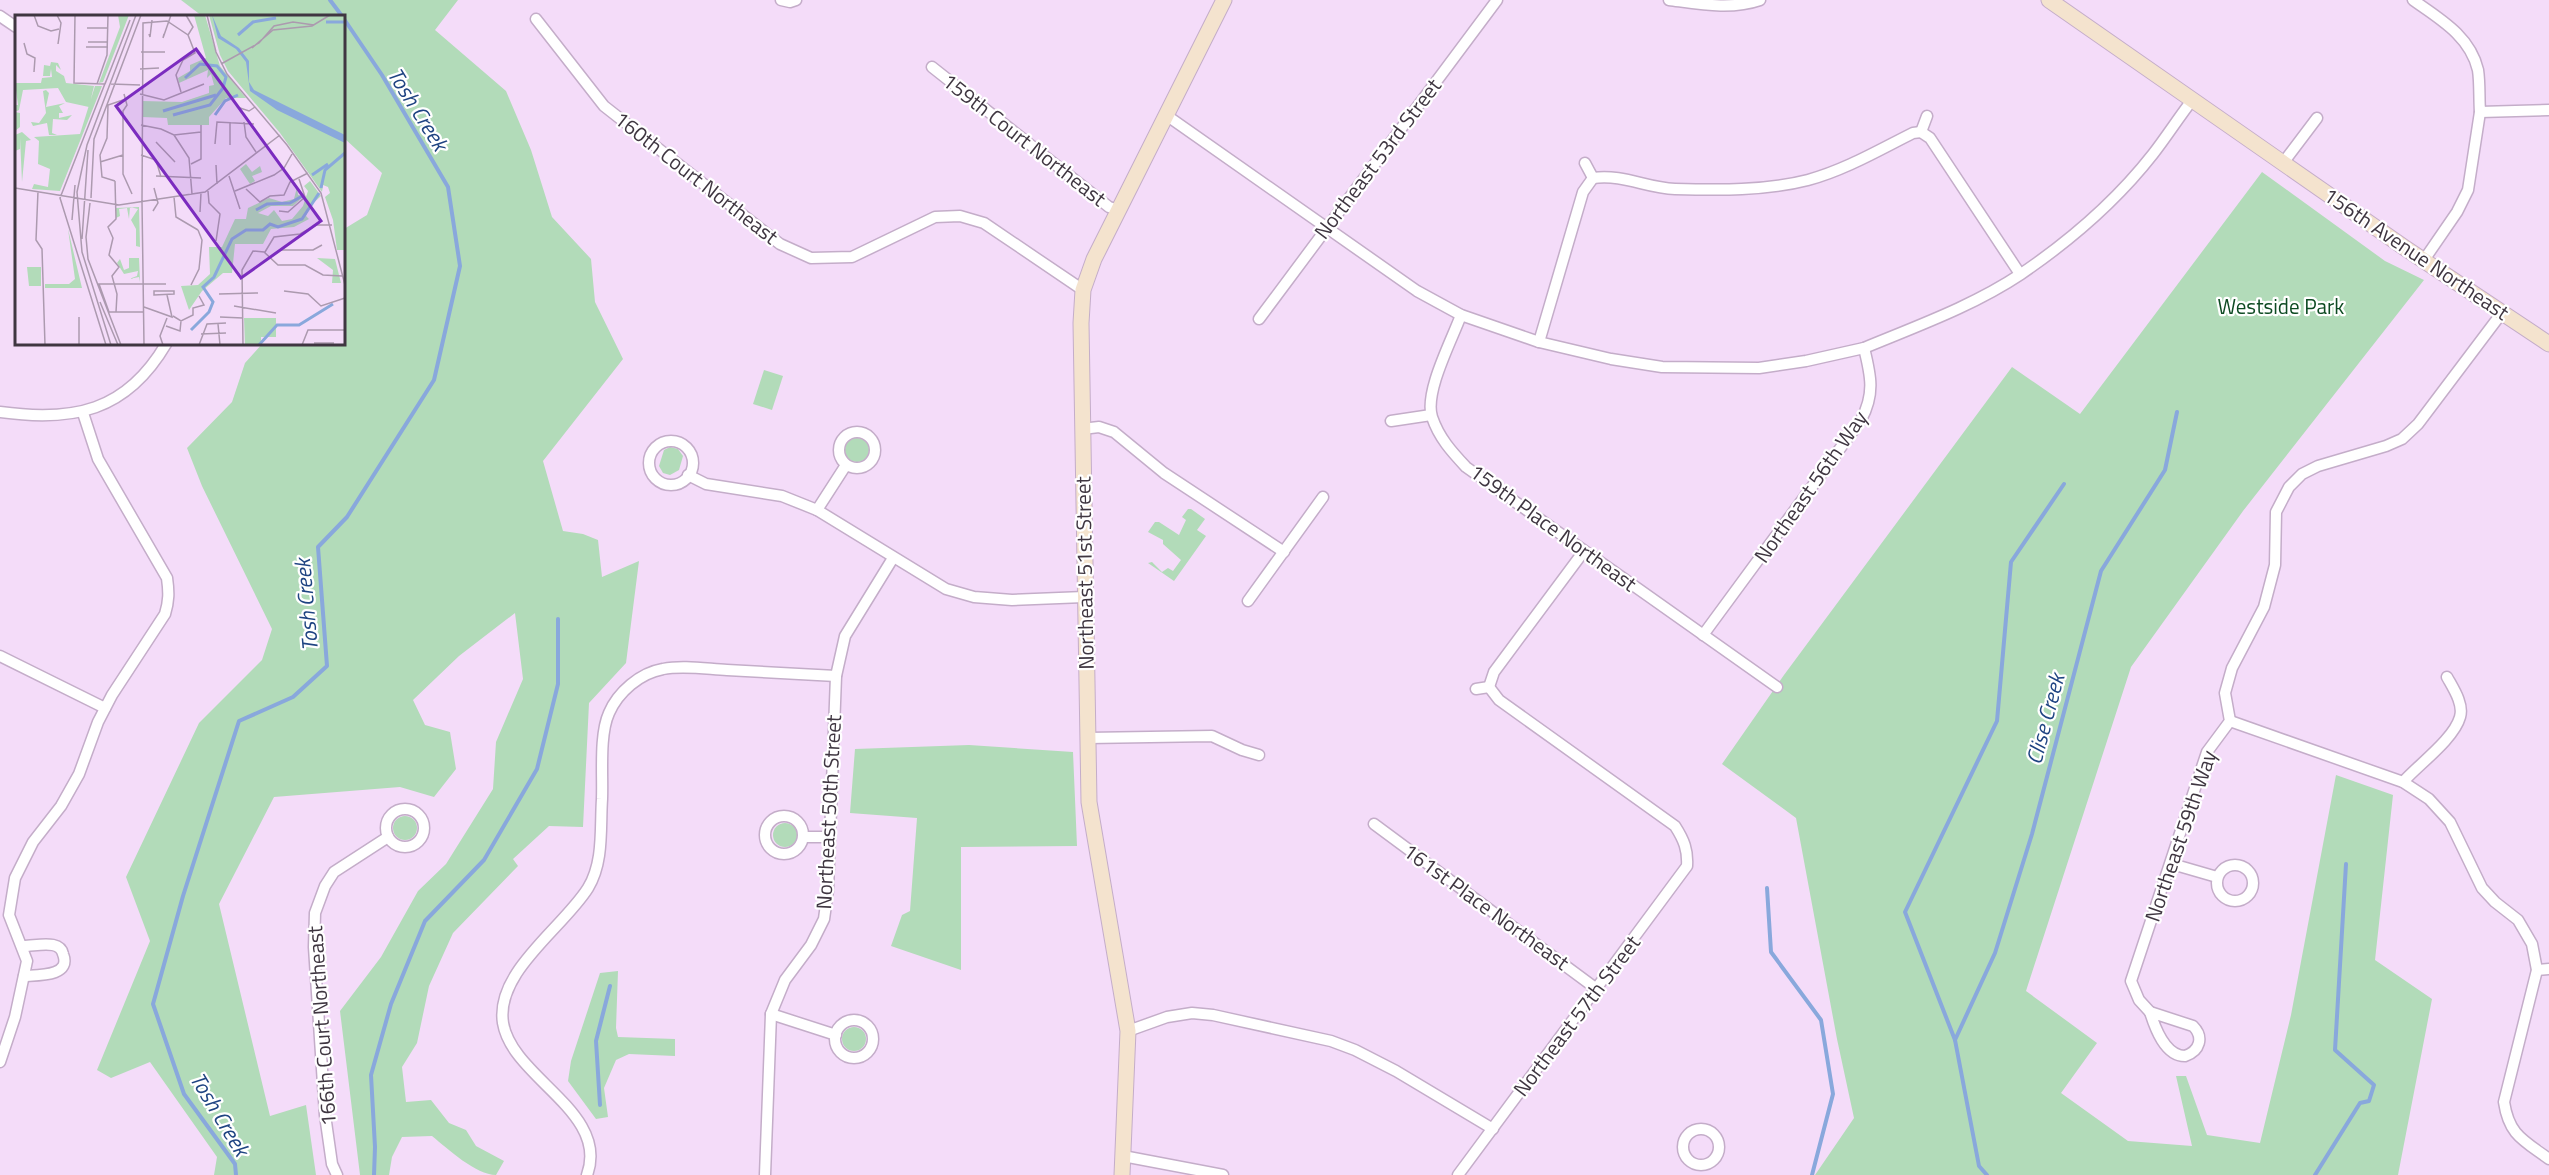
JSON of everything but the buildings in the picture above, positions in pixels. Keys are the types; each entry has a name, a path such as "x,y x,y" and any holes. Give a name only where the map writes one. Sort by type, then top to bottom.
{"main road":[{"name":"Northeast 51st Street","path":"1122,1175 1128,1031 1090,819 1084,597 1081,322 1083,291 1094,259 1224,0"},
{"name":"156th Avenue Northeast","path":"2049,0 2501,314 2549,344"}],"street":[{"path":"781,0 790,2 796,0"},
{"name":"Northeast 53rd Street","path":"1259,319 1497,0"},
{"path":"1669,0 1711,6 1749,4 1760,0"},
{"path":"2413,0 2457,32 2471,51 2478,71 2480,112 2468,190 2457,212 2424,260"},
{"path":"0,15 15,26"},
{"name":"160th Court Northeast","path":"536,19 603,106 780,244 811,258 852,257 935,217 960,216 984,223 1083,291"},
{"name":"159th Court Northeast","path":"932,67 1046,160 1109,207 1118,210"},
{"path":"1166,115 1417,291 1461,315 1539,342 1611,360 1662,367 1759,368 1864,348 1975,300 2020,274 2065,240 2114,196 2152,156 2193,99"},
{"path":"2480,112 2549,110"},
{"path":"1921,132 1927,116"},
{"path":"2283,163 2317,118"},
{"path":"1921,132 1930,138 2020,274"},
{"path":"1539,342 1583,192 1593,178 1611,176 1670,188 1725,190 1771,186 1808,180 1849,165 1921,132"},
{"path":"1586,163 1593,178"},
{"path":"2501,314 2418,424 2402,439 2318,466 2302,474 2289,487 2276,512 2275,564 2264,606 2232,669 2225,693 2230,721 2403,782 2429,799 2450,822 2482,888 2518,920 2532,944 2536,970 2504,1102 2507,1120 2514,1131 2549,1159"},
{"name":"159th Place Northeast","path":"1461,315 1431,392 1431,415 1445,445 1466,467 1778,687"},
{"path":"0,412 52,417 83,413 97,408 138,380 157,359 165,345"},
{"name":"Northeast 56th Way","path":"1703,635 1861,420 1867,409 1872,387 1864,348"},
{"path":"0,1062 15,1017 27,961 23,946 5,915 15,878 33,842 61,806 79,774 105,708 165,614 170,593 167,579 98,459 83,413"},
{"path":"1391,421 1431,415"},
{"path":"1082,429 1099,427 1114,432 1164,473 1284,552"},
{"path":"672,440 686,446 692,459 688,475 680,483 672,485 658,481 648,463 653,449 658,444 672,440"},
{"path":"817,510 846,465"},
{"path":"688,475 706,484 782,496 817,510 946,590 974,597 1012,600 1084,597"},
{"path":"1248,601 1323,497"},
{"path":"1476,689 1489,687 1494,672 1584,551"},
{"name":"Northeast 50th Street","path":"765,1175 771,1014 785,980 811,945 824,919 828,890 836,676 845,636 893,558"},
{"path":"0,656 105,708"},
{"path":"588,1175 590,1150 585,1131 572,1112 515,1048 503,1023 504,998 512,978 589,886 598,863 604,740 608,714 622,693 644,675 663,669 702,668 836,676"},
{"path":"2403,782 2437,749 2460,717 2460,704 2447,677"},
{"name":"Northeast 57th Street","path":"1458,1175 1680,877 1687,866 1688,853 1684,838 1676,826 1499,700 1489,687"},
{"name":"Northeast 59th Way","path":"2150,1012 2139,1000 2131,981 2172,864 2207,752 2230,721"},
{"path":"1088,738 1212,736 1242,750 1259,754"},
{"name":"161st Place Northeast","path":"1374,824 1598,990"},
{"name":"166th Court Northeast","path":"337,1175 332,1164 326,1115 314,947 315,913 334,872 388,837"},
{"path":"804,837 829,837"},
{"path":"2172,864 2217,877"},
{"path":"23,946 54,945 61,950 64,958 62,967 55,973 24,976"},
{"path":"2536,970 2549,969"},
{"path":"2150,1012 2193,1026 2199,1035 2195,1051 2180,1056 2171,1051 2155,1030 2150,1012"},
{"path":"1128,1031 1167,1017 1192,1013 1213,1015 1331,1041 1355,1050 1396,1071 1493,1129"},
{"path":"771,1014 836,1035"},
{"path":"1123,1155 1223,1175"}],"green space":[{"path":"181,0 458,0 435,30 506,91 531,150 552,217 591,259 595,302 623,359 543,461 563,531 583,534 598,540 602,577 639,561 626,663 589,703 583,827 549,826 513,859 518,866 453,933 429,986 417,1043 402,1067 406,1102 431,1100 449,1123 466,1130 476,1146 504,1161 496,1175 471,1166 432,1136 402,1137 392,1157 389,1175 360,1175 340,1011 381,957 418,891 446,864 493,789 496,742 523,679 515,613 459,656 413,700 425,725 450,732 456,769 434,797 400,787 274,797 219,904 270,1116 306,1105 316,1175 214,1175 217,1157 150,1062 111,1078 97,1070 150,941 126,877 199,723 262,660 272,629 202,486 187,448 232,402 245,363 261,345 345,345 345,228 367,215 382,173 345,139 345,15 201,15"},
{"name":"Westside Park","path":"2262,172 2385,261 2424,280 2243,511 2131,667 2026,991 2097,1043 2061,1093 2128,1141 2192,1146 2176,1076 2186,1076 2207,1135 2260,1143 2291,1015 2336,775 2393,795 2375,960 2432,999 2398,1175 1815,1175 1854,1118 1796,818 1722,764 1784,675 2012,367 2080,414"},
{"path":"764,370 783,376 772,410 753,404"},
{"path":"857,438 862,439 868,445 868,455 862,461 857,462 852,461 846,455 845,450 846,445 852,439"},
{"path":"670,447 678,449 683,456 679,470 670,475 663,473 659,466 664,450"},
{"path":"1188,509 1205,519 1197,530 1206,536 1174,581 1148,563 1152,562 1162,572 1168,568 1173,571 1181,560 1163,544 1163,540 1148,532 1155,522 1159,522 1179,535 1186,520 1182,517"},
{"path":"969,745 1073,752 1077,846 961,847 961,970 891,946 902,915 910,911 917,818 850,813 855,749"},
{"path":"405,816 410,817 416,823 416,833 410,839 405,840 400,839 394,833 393,828 394,823 400,817"},
{"path":"785,823 790,824 796,830 796,840 790,846 785,847 780,846 774,840 773,835 774,830 780,824"},
{"path":"618,971 616,1028 618,1037 675,1039 675,1056 629,1054 616,1060 604,1088 608,1117 596,1119 568,1081 571,1061 600,973"},
{"path":"854,1027 862,1031 866,1039 862,1047 854,1051 846,1047 842,1039 846,1031"}],"waterway":[{"name":"Tosh Creek","path":"330,0 341,15"},
{"name":"Tosh Creek","path":"236,1175 235,1164 184,1094 153,1004 183,896 239,721 293,697 327,666 318,547 347,517 434,380 460,266 448,187 382,75 345,20"},
{"name":"Clise Creek","path":"1955,1040 1995,953 2032,834 2101,571 2165,470 2177,412"},
{"path":"1987,1175 1979,1166 1955,1040 1905,912 1997,721 2011,562 2064,484"},
{"path":"374,1175 375,1147 371,1075 391,1004 425,921 484,860 537,769 558,684 558,619"},
{"path":"2315,1175 2360,1103 2369,1101 2374,1085 2335,1050 2346,864"},
{"path":"1767,888 1771,952 1821,1020 1833,1094 1812,1175"},
{"path":"600,1105 596,1041 610,986"}]}
